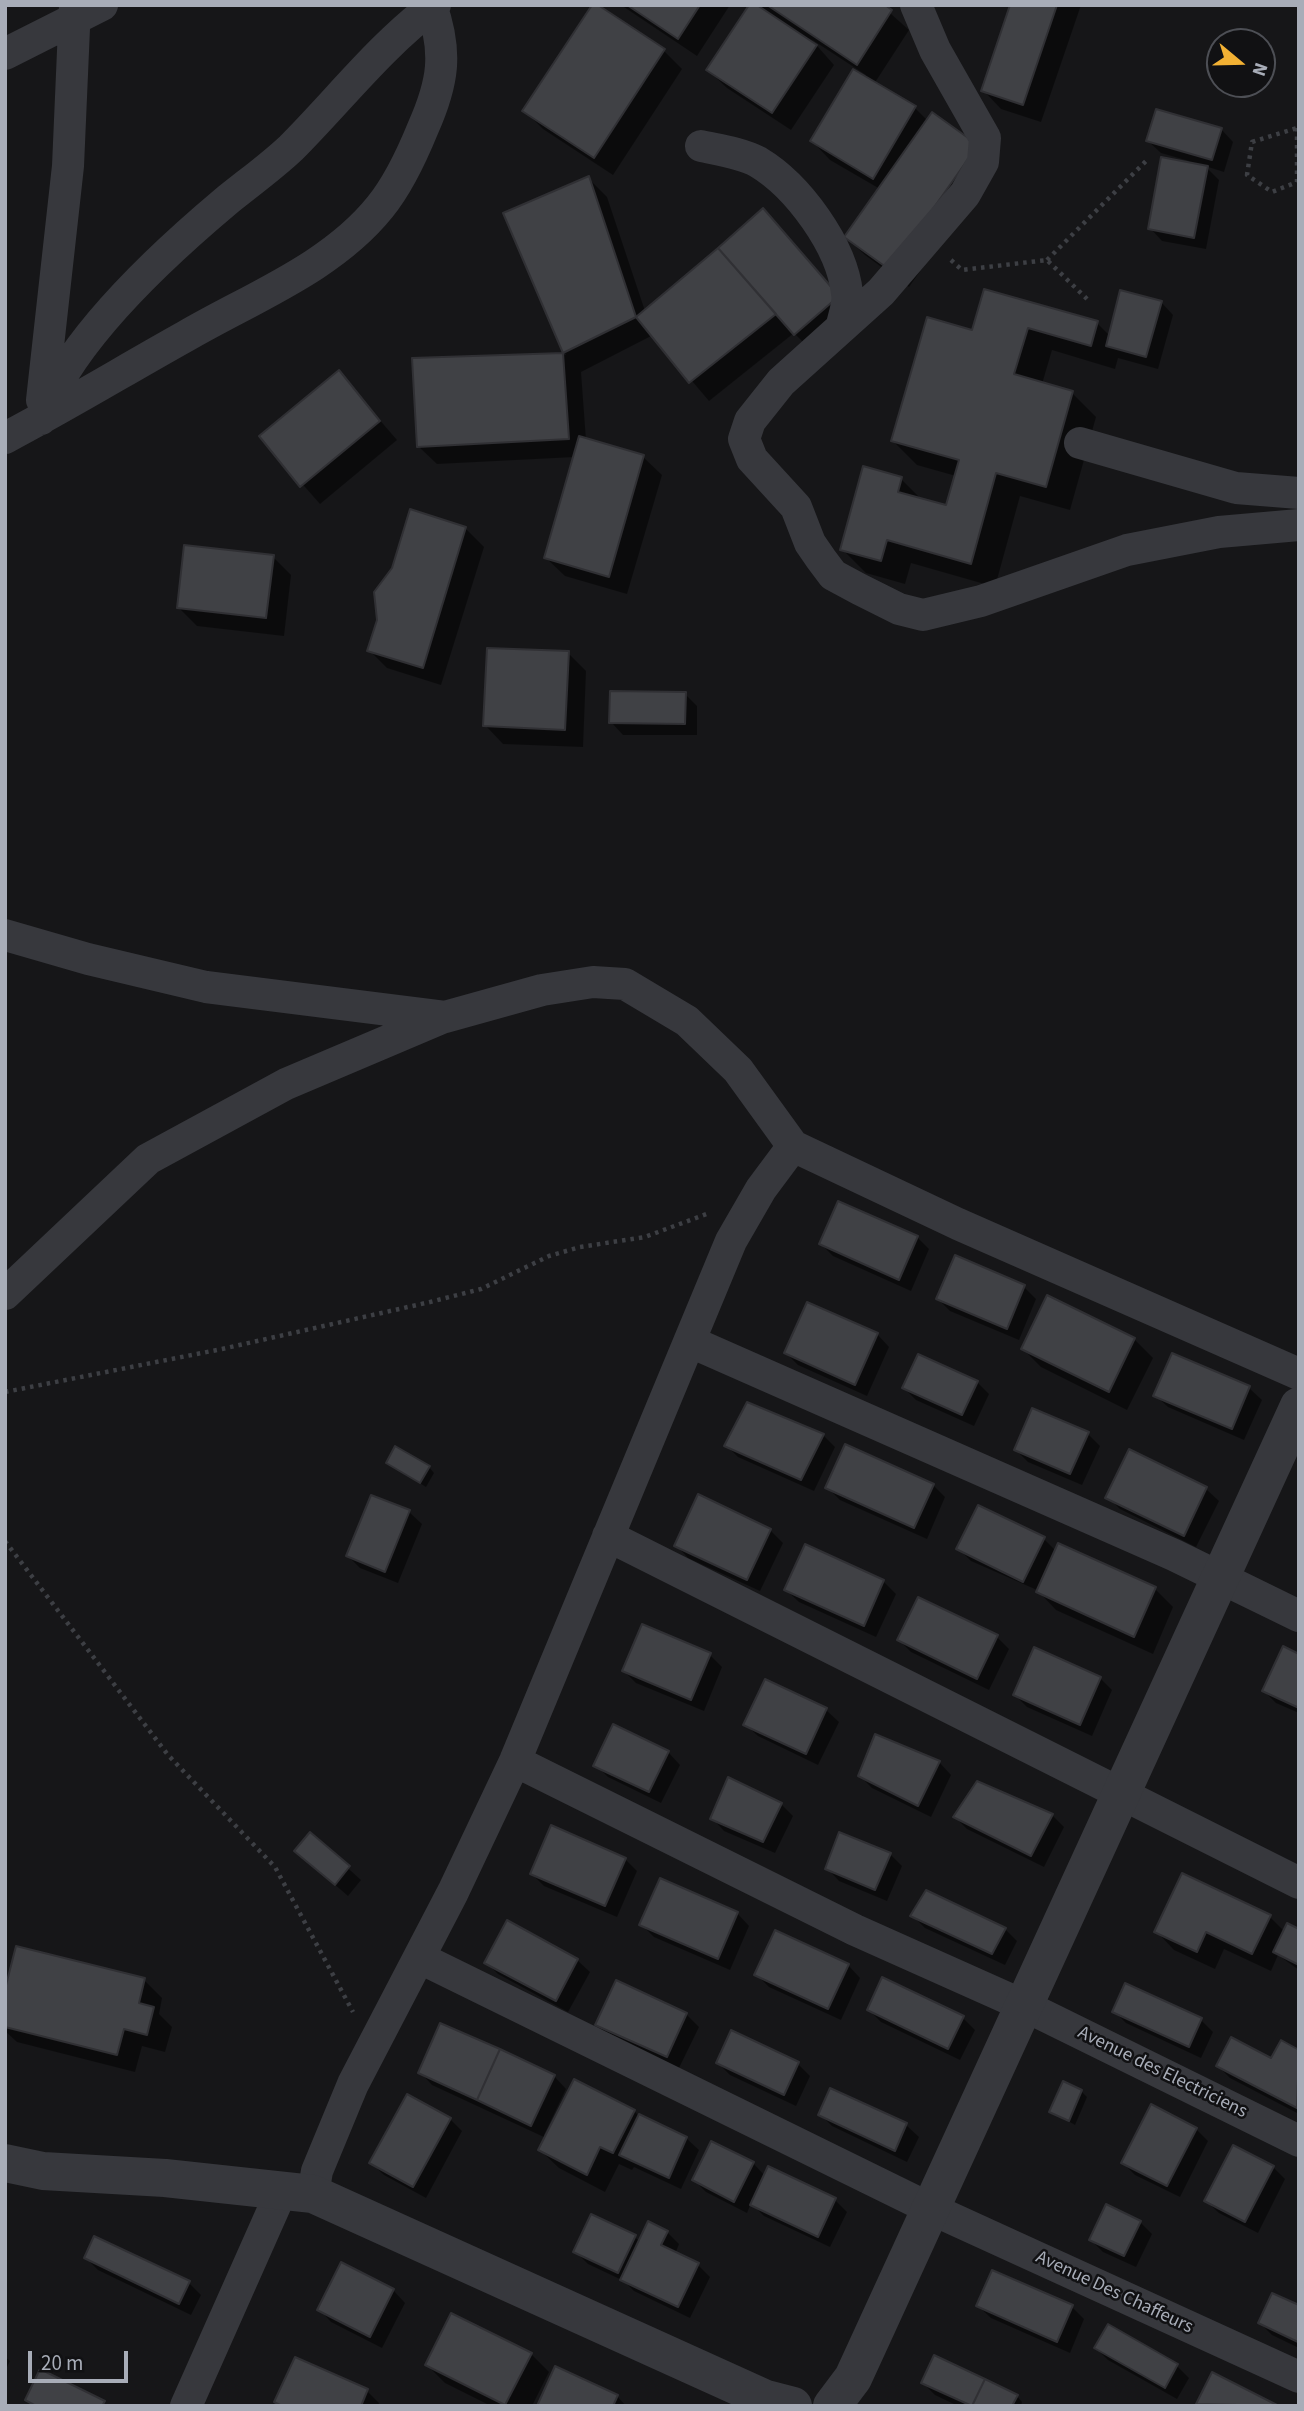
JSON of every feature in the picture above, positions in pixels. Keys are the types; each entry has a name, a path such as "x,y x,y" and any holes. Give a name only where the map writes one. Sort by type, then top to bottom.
{"street":[{"path":"5,54 74,12 102,5"},
{"path":"916,5 954,85 985,138 986,150 979,170 965,194 928,239 867,307 842,325 781,382 746,431 746,450 796,507 810,543 833,575 899,609 923,615 946,612 1127,550 1219,532 1299,525"},
{"path":"41,419 49,395 69,363 147,273 180,240 290,149 433,6"},
{"path":"5,438 305,270 379,208 400,176 435,100 443,65 440,34 433,6"},
{"path":"41,419 48,329 68,166 74,12"},
{"path":"701,146 755,161 778,177 814,218 839,261 848,295 842,325"},
{"path":"1080,443 1236,488 1299,493"},
{"path":"5,935 88,959 206,987 445,1017"},
{"path":"5,1294 148,1159 286,1084 445,1017 542,990 593,982 625,984 687,1021 738,1070 793,1146 970,1229 1299,1374"},
{"path":"186,2406 297,2192 327,2144 375,2041 419,1958 515,1761 731,1241 761,1189 793,1146"},
{"path":"691,1342 1219,1576 1299,1616"},
{"path":"832,2406 853,2378 1299,1406"},
{"path":"608,1536 1299,1883"},
{"name":"Avenue des Electriciens","path":"515,1761 855,1930 1025,2006 1299,2141"},
{"name":"Avenue Des Chaffeurs","path":"419,1958 929,2208 1299,2377"},
{"path":"5,2163 43,2171 297,2192 766,2399 793,2406"}],"path":[{"path":"1298,127 1297,183 1272,192 1247,174 1252,142 1298,127"},
{"path":"928,239 962,270 1047,260 1147,160"},
{"path":"1047,260 1087,299"},
{"path":"5,1392 222,1349 481,1289 549,1256 580,1247 645,1237 682,1226 761,1189"},
{"path":"5,1541 168,1755 275,1867 327,1967 375,2041"}],"building":[{"path":"592,5 598,5 665,49 594,158 522,111"},
{"path":"627,5 700,5 678,39"},
{"path":"749,5 757,5 817,45 772,113 706,70"},
{"path":"767,5 885,5 892,10 857,65"},
{"path":"1010,5 1057,5 1023,105 981,91"},
{"path":"853,69 916,106 873,179 810,141"},
{"path":"1156,109 1222,128 1212,160 1146,141"},
{"path":"932,112 978,145 890,270 844,237"},
{"path":"1161,157 1208,166 1194,238 1148,229"},
{"path":"589,176 636,317 563,353 503,213"},
{"path":"763,208 839,296 794,335 718,248"},
{"path":"718,248 776,314 689,383 636,317"},
{"path":"984,289 1098,321 1091,346 1028,328 1014,374 1073,391 1046,487 996,473 971,564 887,540 881,561 840,550 863,466 902,477 898,492 946,505 959,460 891,441 927,317 972,330"},
{"path":"1120,290 1162,301 1146,357 1106,346"},
{"path":"563,353 569,439 417,447 412,358"},
{"path":"339,370 380,421 300,487 259,436"},
{"path":"579,436 644,455 609,577 544,558"},
{"path":"410,509 466,527 423,668 367,651 377,620 374,592 392,568"},
{"path":"184,545 274,555 266,618 177,608"},
{"path":"487,648 569,651 565,730 483,726"},
{"path":"610,691 686,692 685,724 609,723"},
{"path":"838,1201 918,1236 899,1280 819,1244"},
{"path":"955,1255 1025,1285 1007,1329 936,1299"},
{"path":"1047,1295 1135,1338 1109,1392 1021,1349"},
{"path":"807,1302 878,1333 855,1385 784,1353"},
{"path":"1172,1353 1250,1386 1232,1429 1153,1396"},
{"path":"918,1354 978,1381 962,1415 902,1388"},
{"path":"747,1402 824,1434 801,1480 724,1446"},
{"path":"1032,1408 1089,1432 1070,1474 1014,1450"},
{"path":"845,1444 934,1484 914,1528 825,1488"},
{"path":"395,1446 430,1466 420,1483 386,1463"},
{"path":"1129,1449 1207,1487 1184,1536 1105,1498"},
{"path":"698,1494 771,1529 747,1580 674,1546"},
{"path":"371,1495 410,1510 385,1572 346,1556"},
{"path":"978,1505 1045,1537 1023,1582 956,1549"},
{"path":"1058,1543 1156,1587 1134,1637 1036,1592"},
{"path":"805,1544 884,1580 864,1626 784,1590"},
{"path":"918,1597 998,1635 977,1679 897,1640"},
{"path":"642,1624 711,1653 691,1700 622,1671"},
{"path":"1283,1646 1299,1654 1299,1708 1262,1691"},
{"path":"1034,1647 1101,1677 1080,1725 1013,1695"},
{"path":"765,1679 827,1708 806,1754 743,1725"},
{"path":"613,1724 669,1751 649,1792 593,1766"},
{"path":"875,1734 940,1761 918,1806 858,1776"},
{"path":"728,1777 782,1803 763,1842 710,1819"},
{"path":"977,1781 1053,1814 1031,1856 953,1817"},
{"path":"551,1825 626,1858 605,1906 530,1874"},
{"path":"310,1832 350,1866 335,1885 294,1851"},
{"path":"839,1832 891,1853 875,1890 825,1869"},
{"path":"1182,1873 1271,1915 1252,1954 1206,1932 1197,1952 1154,1932"},
{"path":"660,1878 738,1912 718,1959 639,1925"},
{"path":"926,1890 1006,1928 992,1954 910,1916"},
{"path":"507,1920 578,1959 556,2001 484,1963"},
{"path":"1287,1923 1299,1929 1299,1965 1273,1952"},
{"path":"775,1930 849,1964 828,2009 754,1975"},
{"path":"16,1946 145,1978 139,2003 154,2007 147,2035 124,2029 117,2055 5,2027 5,1989"},
{"path":"882,1977 964,2016 948,2049 867,2010"},
{"path":"616,1980 687,2013 667,2057 595,2025"},
{"path":"1125,1983 1202,2018 1189,2047 1112,2012"},
{"path":"440,2023 500,2049 477,2100 418,2073"},
{"path":"731,2030 799,2062 784,2095 716,2063"},
{"path":"1231,2037 1271,2058 1281,2040 1299,2050 1297,2108 1216,2066"},
{"path":"500,2049 555,2075 531,2126 477,2100"},
{"path":"574,2079 635,2110 613,2153 600,2147 587,2175 538,2150"},
{"path":"1063,2081 1082,2090 1069,2121 1049,2112"},
{"path":"830,2088 907,2123 895,2151 818,2115"},
{"path":"407,2094 451,2118 413,2187 369,2163"},
{"path":"1151,2104 1197,2128 1167,2186 1121,2163"},
{"path":"639,2114 687,2137 669,2178 619,2155"},
{"path":"711,2141 754,2162 734,2202 692,2180"},
{"path":"1233,2145 1274,2166 1245,2222 1204,2201"},
{"path":"768,2166 836,2198 818,2237 750,2205"},
{"path":"1106,2204 1141,2221 1124,2256 1089,2240"},
{"path":"591,2214 636,2235 618,2273 573,2252"},
{"path":"648,2221 668,2231 661,2245 699,2263 678,2307 620,2280"},
{"path":"94,2236 190,2281 179,2304 84,2258"},
{"path":"341,2262 394,2289 370,2337 317,2310"},
{"path":"992,2270 1073,2305 1057,2342 976,2306"},
{"path":"1272,2293 1299,2305 1298,2342 1258,2323"},
{"path":"451,2313 532,2353 505,2405 425,2365"},
{"path":"1108,2324 1178,2364 1165,2388 1094,2348"},
{"path":"934,2355 985,2379 972,2406 921,2383"},
{"path":"295,2357 368,2389 361,2406 282,2406 274,2402"},
{"path":"555,2366 618,2395 613,2406 537,2406"},
{"path":"40,2369 105,2401 102,2406 36,2406 25,2400"},
{"path":"1212,2372 1279,2406 1196,2404"},
{"path":"985,2379 1018,2395 1012,2406 972,2406"}]}
